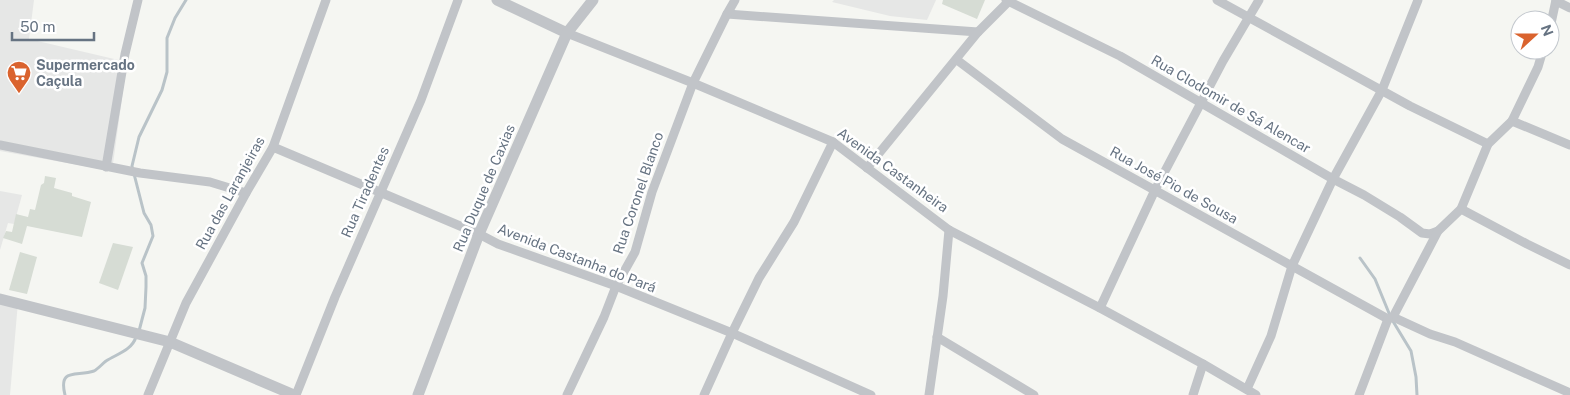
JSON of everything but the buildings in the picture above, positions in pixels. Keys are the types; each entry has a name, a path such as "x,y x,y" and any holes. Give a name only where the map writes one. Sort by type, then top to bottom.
{"street":[{"path":"106,167 125,54 138,0"},
{"name":"Rua das Laranjeiras","path":"148,395 186,303 273,147 326,0"},
{"name":"Rua Tiradentes","path":"295,395 335,296 421,100 458,0"},
{"name":"Avenida Castanheira","path":"497,0 567,33 693,83 832,142 949,230 1100,308 1256,395"},
{"name":"Rua Duque de Caxias","path":"418,395 480,234 567,33 593,0"},
{"name":"Rua Coronel Blanco","path":"567,395 604,317 616,286 635,252 652,192 693,83 735,0"},
{"path":"1217,0 1410,106 1488,144"},
{"path":"1100,308 1155,190 1223,61 1259,0"},
{"path":"1247,389 1271,336 1292,266 1333,179 1382,90 1418,0"},
{"path":"867,168 978,32 1009,1"},
{"name":"Rua Clodomir de Sá Alencar","path":"1009,1 1120,56 1371,199 1422,233 1430,234 1438,231"},
{"path":"1556,1 1570,8"},
{"path":"727,14 978,32"},
{"name":"Rua José Pio de Sousa","path":"957,60 1062,139 1292,266 1391,318 1455,342 1570,393"},
{"path":"1359,395 1391,318 1438,231 1461,209 1488,144 1512,121 1540,60"},
{"path":"1512,121 1570,145"},
{"path":"704,395 759,278 794,222 832,142"},
{"path":"0,145 140,174 210,182 246,193"},
{"name":"Avenida Castanha do Pará","path":"273,147 480,234 498,244 616,286 732,333 871,395"},
{"path":"1461,209 1570,265"},
{"path":"929,395 943,296 949,230"},
{"path":"0,299 170,342 295,395"},
{"path":"937,337 1034,395"},
{"path":"1192,395 1203,364"}],"shaded area":[{"path":"0,0 34,0 29,39 127,62 112,171 0,151"},
{"path":"834,0 936,0 927,20 890,16 832,2"},
{"path":"943,0 985,0 977,19 942,4"},
{"path":"45,176 56,178 54,188 72,193 72,196 91,202 82,237 27,226 22,244 3,238 6,231 12,232 16,214 28,217 30,209 35,210"},
{"path":"0,191 22,195 14,224 8,223 0,250"},
{"path":"113,243 133,247 118,290 99,283"},
{"path":"20,252 37,257 27,294 9,290"},
{"path":"0,297 18,302 10,395 0,395"}],"waterway":[{"path":"139,331 145,308 146,287 146,276 142,263 153,236 151,225 144,213 132,166 139,137 162,90 167,72 167,38 175,18 186,0"},
{"path":"1360,258 1375,279 1391,318 1411,351 1417,395"},
{"path":"65,395 64,380 67,377 94,371 106,361 128,348 136,337"}],"place":[{"name":"Supermercado Caçula","path":"19,94"}]}
